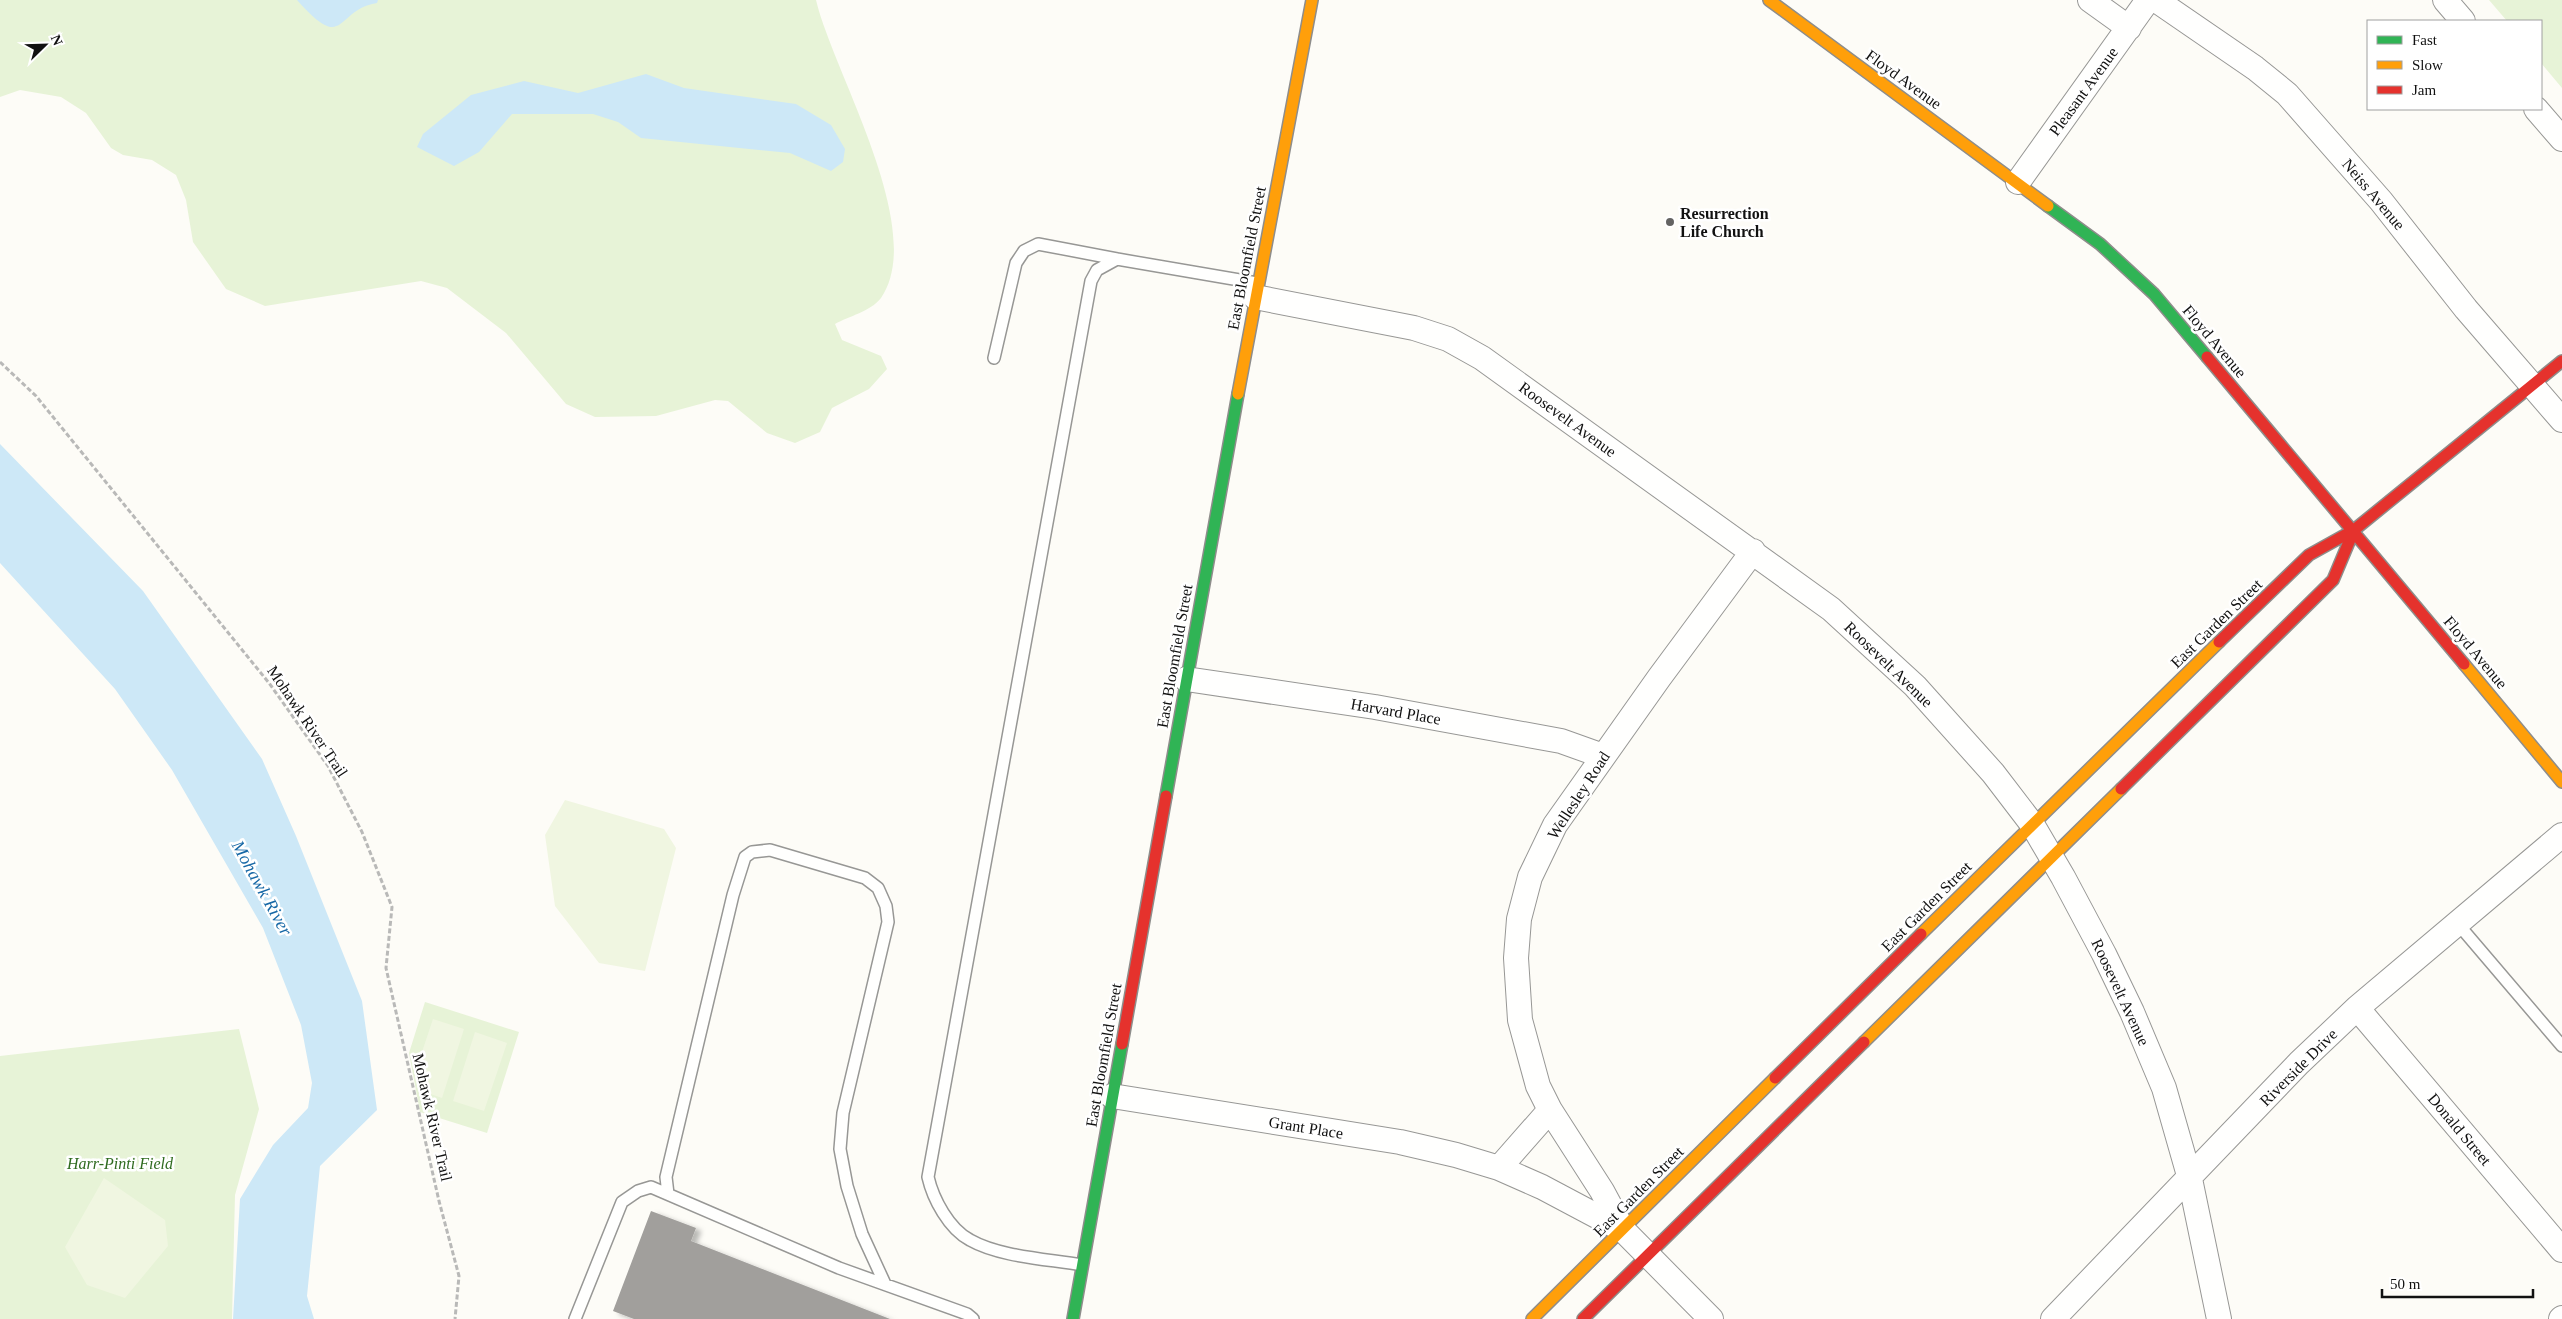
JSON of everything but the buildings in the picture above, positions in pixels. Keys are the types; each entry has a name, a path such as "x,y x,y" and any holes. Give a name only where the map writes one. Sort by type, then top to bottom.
{"street":[{"name":"East Bloomfield Street","path":"1073,1319 1256,290 1312,0"},
{"name":"Floyd Avenue","path":"1769,0 2100,244 2154,294 2354,530 2562,782"},
{"path":"2090,0 2129,28"},
{"name":"Pleasant Avenue","path":"2018,182 2148,0"},
{"name":"Neiss Avenue","path":"2156,0 2255,68 2287,94 2381,201 2466,309 2562,420"},
{"path":"2445,0 2461,20"},
{"path":"2537,110 2562,139"},
{"name":"Roosevelt Avenue","path":"1256,290 1414,328 1448,339 1482,358 1753,551 1831,609 1915,686 1993,773 2032,824 2052,856 2104,954 2132,1012 2164,1088 2190,1179 2219,1319"},
{"name":"East Garden Street","path":"1532,1319 2032,824 2310,555 2354,530 2562,361"},
{"name":"East Garden Street","path":"1583,1319 2333,580 2354,530"},
{"name":"Wellesley Road","path":"1711,1319 1622,1230 1602,1191 1550,1110 1538,1086 1520,1020 1516,958 1519,919 1530,877 1555,824 1753,551"},
{"name":"Harvard Place","path":"1186,679 1375,707 1561,741 1604,756"},
{"name":"Riverside Drive","path":"2053,1319 2299,1064 2357,1008 2562,835"},
{"name":"Donald Street","path":"2357,1008 2562,1250"},
{"name":"Grant Place","path":"1112,1096 1400,1142 1456,1155 1499,1168 1542,1187 1622,1230"},
{"path":"1499,1168 1550,1110"}],"lane":[{"path":"994,358 1016,263 1024,251 1038,244 1256,290"},
{"path":"1082,1265 995,1250 968,1240 944,1215 932,1192 928,1177 1091,281 1097,270 1116,259"},
{"path":"668,1194 666,1177 733,896 745,857 752,852 770,850 865,878 878,888 886,906 888,922 843,1113 840,1149 847,1186 862,1234 885,1284"},
{"path":"2458,924 2562,1046"},
{"path":"575,1319 622,1202 638,1191 651,1187 839,1268 967,1314 973,1319"}],"path":[{"name":"Mohawk River Trail","path":"0,362 36,396 269,683 328,766 362,832 392,907 386,968 439,1201 459,1276 455,1319"}],"green space":[{"path":"0,0 816,0 886,192 893,232 892,268 881,298 871,307 835,324 842,340 881,356 887,369 869,389 832,408 820,432 795,443 767,433 728,401 715,400 656,416 595,417 566,404 506,333 447,288 421,281 265,306 226,289 193,242 186,200 176,175 152,160 123,155 111,148 86,113 61,97 20,90 0,97"},
{"path":"2489,0 2562,0 2562,88 2542,64 2542,20 2506,20"},
{"path":"565,800 664,829 676,848 645,971 599,963 555,906 545,835"},
{"path":"425,1002 519,1032 487,1133 420,1112 409,1053"},
{"path":"433,1019 464,1029 442,1098 419,1090 415,1073"},
{"name":"Harr-Pinti Field","path":"239,1029 259,1109 235,1195 232,1319 0,1319 0,1056"},
{"path":"475,1032 507,1043 484,1111 453,1101"},
{"path":"104,1178 165,1220 168,1246 125,1298 87,1285 65,1247"}],"water":[{"path":"297,0 378,0 377,3 363,7 339,25 333,27 324,25"},
{"path":"646,74 684,88 796,104 831,125 845,149 843,162 831,171 790,153 641,138 618,122 593,114 512,114 479,152 454,166 417,147 423,134 471,95 524,81 578,93"},
{"name":"Mohawk River","path":"0,444 143,591 262,759 296,836 362,1001 377,1110 320,1166 307,1296 314,1319 233,1319 240,1199 273,1145 308,1108 312,1083 301,1025 263,928 172,770 115,689 0,563"}],"traffic: fast":[{"path":"2048,206 2100,244 2154,294 2207,357"},
{"path":"1166,796 1238,394"},
{"path":"1073,1319 1122,1044"}],"traffic: slow":[{"path":"1238,394 1312,0"},
{"path":"1769,0 2048,206"},
{"path":"1921,934 2219,642"},
{"path":"2464,664 2562,782"},
{"path":"1864,1042 2121,789"},
{"path":"1532,1319 1775,1078"}],"traffic: jam":[{"path":"2207,357 2464,664"},
{"path":"2219,642 2309,555 2354,530 2562,361"},
{"path":"2121,789 2333,580 2354,530"},
{"path":"1122,1044 1166,796"},
{"path":"1775,1078 1921,934"},
{"path":"1583,1319 1864,1042"}],"place":[{"name":"Resurrection Life Church","path":"1670,222"}]}
